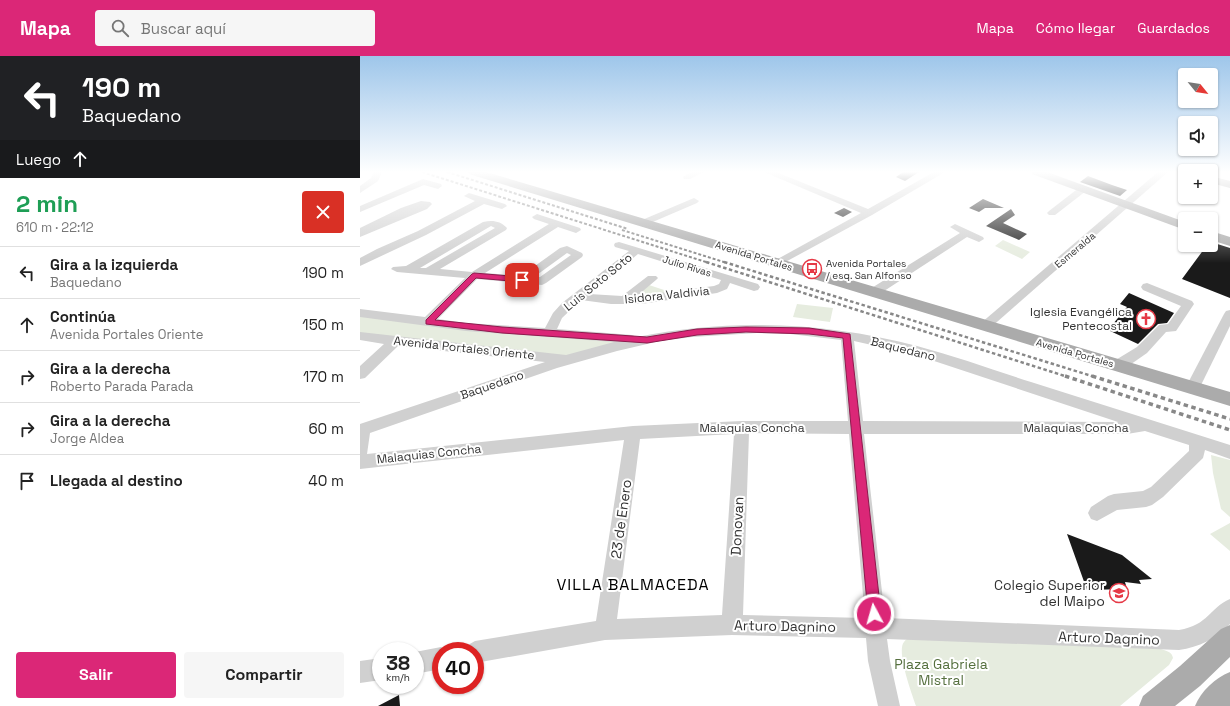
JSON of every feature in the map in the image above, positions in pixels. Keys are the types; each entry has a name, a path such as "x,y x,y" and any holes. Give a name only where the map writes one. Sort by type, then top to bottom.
{"main road":[{"name":"Avenida Portales","path":"577,202 1230,399"},
{"path":"1120,202 1178,223"},
{"path":"1218,238 1230,242"},
{"name":"Avenida Portales","path":"1122,366 1230,389"},
{"path":"1153,706 1190,676 1230,638"},
{"path":"1209,706 1230,686"}],"street":[{"path":"360,209 376,202"},
{"path":"360,268 480,202"},
{"path":"487,202 502,206"},
{"path":"645,222 691,202"},
{"path":"843,202 869,213"},
{"path":"778,263 888,202"},
{"path":"1052,213 1066,202"},
{"name":"Esmeralda","path":"985,326 1130,202"},
{"path":"420,203 427,204 424,207 360,233 406,209 420,203"},
{"path":"537,217 576,230"},
{"path":"429,272 502,228 493,223 487,224 403,269 429,272 522,280"},
{"path":"428,322 474,275 556,224"},
{"path":"955,227 979,239"},
{"path":"360,263 391,246 422,233"},
{"path":"874,292 967,233"},
{"name":"Julio Rivas","path":"619,245 754,287"},
{"name":"Luis Soto Soto","path":"548,334 557,316 566,306 636,251"},
{"name":"Isidora Valdivia","path":"577,296 641,300 716,289 723,286 727,279"},
{"path":"625,300 649,280 679,294"},
{"path":"1122,366 1142,350 1163,328 1172,328 1188,304 1147,287"},
{"name":"Avenida Portales Oriente","path":"360,313 428,322 548,334 647,340"},
{"path":"1196,381 1230,314"},
{"name":"Baquedano","path":"361,430 568,360 647,340 697,332 746,329 809,331 886,343 918,351 1230,452"},
{"name":"Avenida Portales Oriente","path":"360,336 568,360"},
{"path":"847,336 881,674 889,706"},
{"path":"599,337 603,344 599,352"},
{"path":"360,363 390,340"},
{"path":"360,374 390,340"},
{"path":"530,356 533,364 530,372"},
{"name":"Malaquias Concha","path":"360,462 681,428 1127,428 1140,427 1145,424"},
{"name":"Donovan","path":"732,625 742,427"},
{"path":"360,452 361,430"},
{"name":"23 de Enero","path":"605,630 633,432"},
{"path":"1097,512 1114,502 1146,499 1157,492 1197,454 1196,441"},
{"name":"Arturo Dagnino","path":"484,650 605,630 732,625 814,626 1179,640 1191,639 1200,636 1218,622 1230,609"},
{"path":"360,672 372,670"}],"green space":[{"path":"1003,240 1030,252 1022,259 995,246"},
{"path":"646,284 673,293 630,299"},
{"path":"797,304 833,308 830,322 793,317"},
{"path":"360,314 622,341 567,358 360,333"},
{"path":"1211,455 1230,460 1230,517 1221,509 1213,473"},
{"path":"1230,523 1230,551 1210,534"},
{"name":"Plaza Gabriela Mistral","path":"918,637 1161,649 1170,653 1173,658 1169,665 1120,706 916,706 903,663 902,647 907,639"}],"building":[{"path":"978,202 991,202 1004,208 985,208 979,212 969,208"},
{"path":"844,208 852,212 843,217 834,213"},
{"path":"1011,209 1015,215 1003,223 1027,234 1019,240 986,226"},
{"path":"1218,244 1230,248 1230,298 1182,279 1202,252 1218,252"},
{"name":"Iglesia Evangélica Pentecostal","path":"1129,293 1174,313 1167,323 1158,324 1138,344 1108,330 1127,307 1120,304"},
{"path":"1067,534 1122,555 1152,579 1139,580 1141,584 1125,582 1127,589 1087,590"},
{"path":"399,695 400,706 378,706"}],"railway":[{"path":"518,202 709,263"},
{"path":"543,202 628,229"},
{"path":"622,230 727,263"},
{"path":"706,262 1068,377"},
{"path":"724,262 1095,377"},
{"path":"1065,376 1230,430"},
{"path":"1092,376 1230,419"}],"place":[{"name":"Avenida Portales / esq. San Alfonso","path":"812,269"},
{"name":"Iglesia Evangélica Pentecostal","path":"1146,319"},
{"name":"Colegio Superior del Maipo","path":"1119,593"}],"district":[{"name":"VILLA BALMACEDA","path":"633,584"}],"route":[{"path":"522,280 474,275 428,322 548,334 647,340 697,332 746,329 809,331 847,336 874,614"}]}
